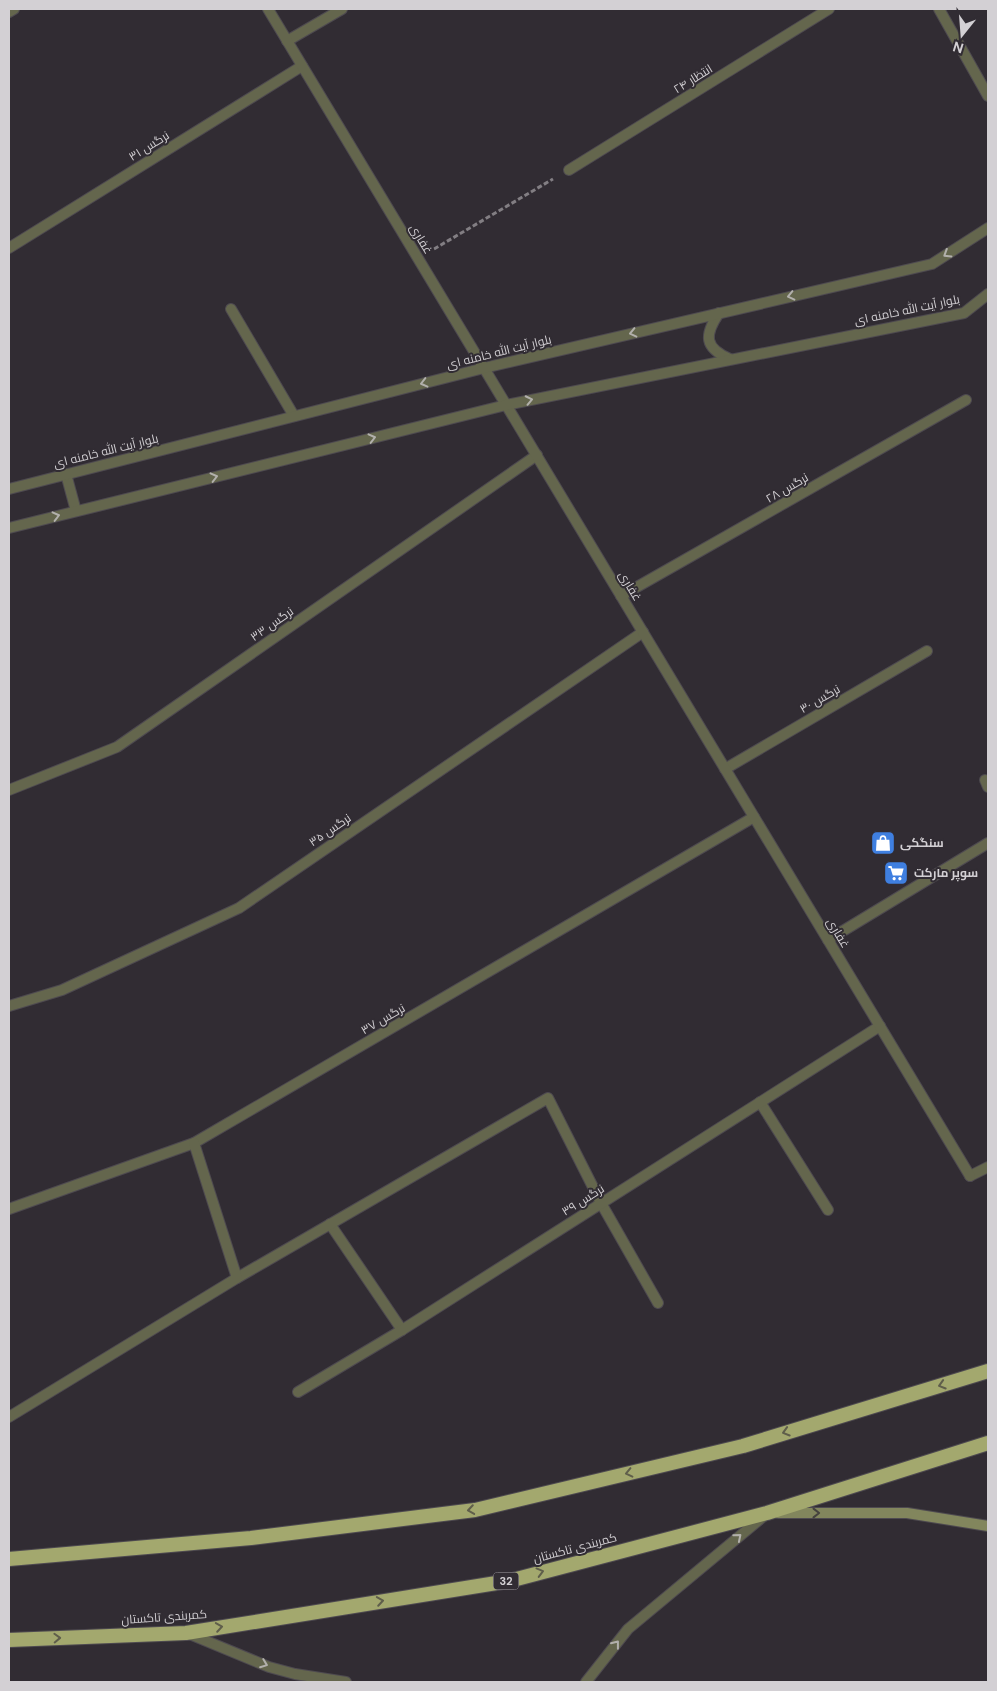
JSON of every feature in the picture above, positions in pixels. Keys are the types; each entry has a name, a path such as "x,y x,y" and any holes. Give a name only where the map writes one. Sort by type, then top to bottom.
{"highway":[{"path":"9,1559 251,1538 475,1510 743,1446 988,1371"},
{"name":"کمربندی تاکستان","path":"9,1640 186,1632 509,1580 767,1513 988,1443"}],"main road":[{"path":"767,1513 907,1513 988,1526"}],"street":[{"path":"9,12 14,9"},
{"name":"غفاری","path":"268,9 970,1176 988,1167"},
{"path":"287,40 342,9"},
{"name":"انتظار ۲۴","path":"569,170 830,9"},
{"path":"939,9 988,96"},
{"name":"نرگس ۳۱","path":"9,248 302,66"},
{"name":"بلوار آیت الله خامنه ای","path":"9,489 484,368 932,264 988,228"},
{"name":"بلوار آیت الله خامنه ای","path":"9,528 506,405 964,313 988,294"},
{"path":"231,309 294,416"},
{"path":"719,313 710,325 708,338 712,348 718,354 730,359"},
{"name":"نرگس ۲۸","path":"621,596 966,400"},
{"name":"نرگس ۳۳","path":"9,790 117,747 537,455"},
{"path":"66,474 76,512"},
{"name":"نرگس ۳۵","path":"9,1006 62,990 238,908 643,632"},
{"name":"نرگس ۳۰","path":"725,769 928,651"},
{"name":"نرگس ۳۷","path":"9,1209 194,1143 754,817"},
{"path":"828,940 988,843"},
{"name":"نرگس ۳۹","path":"298,1392 402,1330 880,1026"},
{"path":"9,1417 237,1278 548,1098 601,1203 658,1303"},
{"path":"760,1102 828,1210"},
{"path":"194,1143 237,1278"},
{"path":"330,1224 402,1330"},
{"path":"586,1682 628,1629 767,1513"},
{"path":"186,1632 269,1667 295,1674 346,1682"}],"path":[{"path":"418,258 569,170"}],"place":[{"name":"سنگکی","path":"883,843"},
{"name":"سوپر مارکت","path":"896,873"}]}
